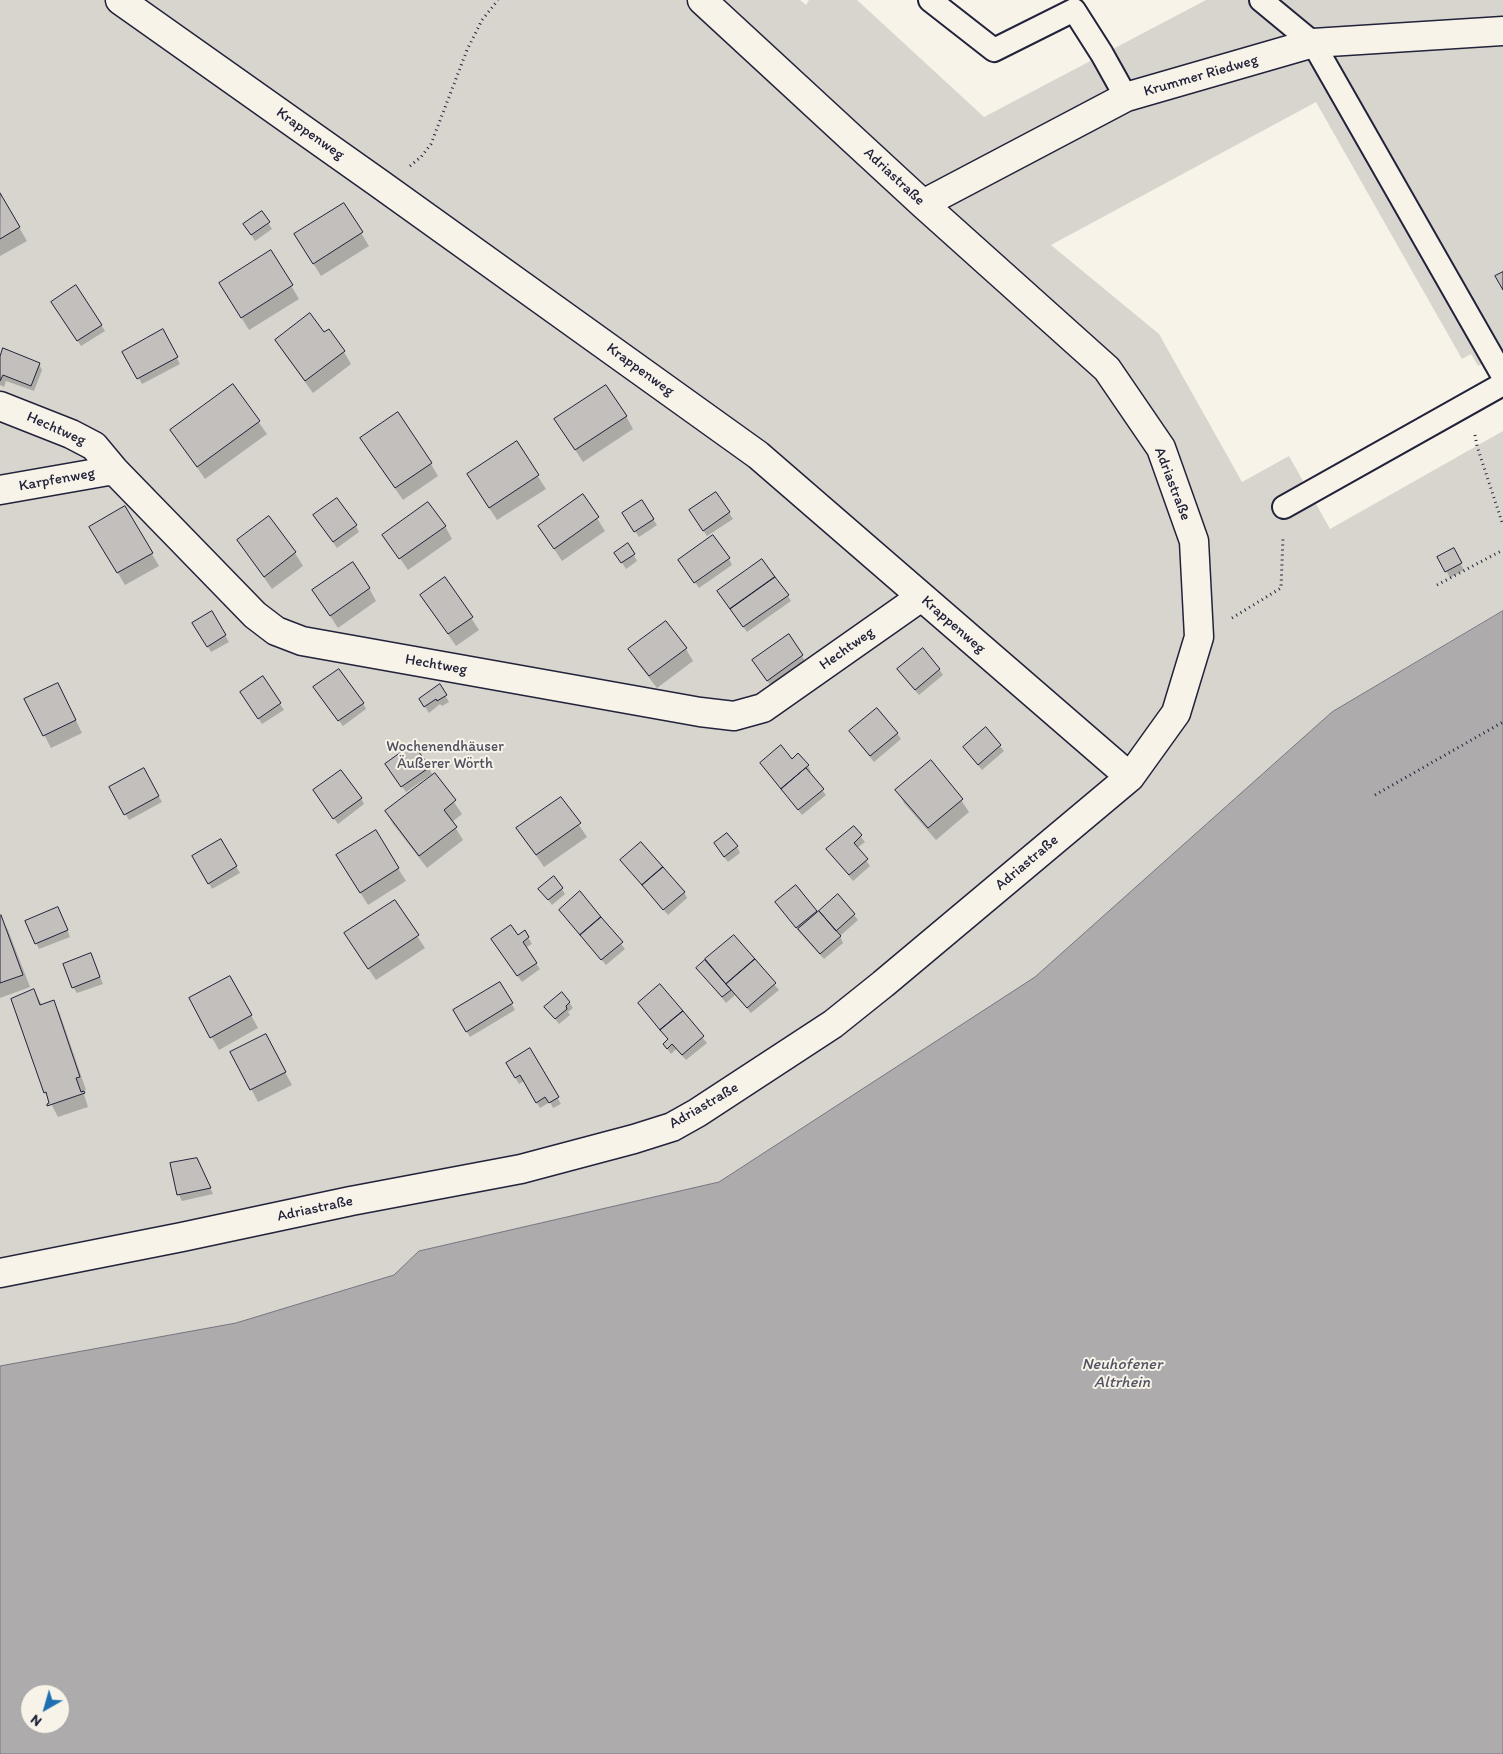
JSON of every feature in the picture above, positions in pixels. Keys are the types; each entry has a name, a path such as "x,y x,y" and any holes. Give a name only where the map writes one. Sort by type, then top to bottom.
{"street":[{"name":"Krappenweg","path":"120,0 758,455 1130,777"},
{"name":"Adriastraße","path":"0,1273 351,1201 521,1169 672,1127 697,1113 833,1024 1130,777 1176,713 1199,637 1194,541 1161,448 1106,369 923,204 702,0"},
{"name":"Krummer Riedweg","path":"923,204 1126,97 1314,43 1503,31"},
{"name":"Hechtweg","path":"0,406 71,434 94,446 114,470 255,615 276,631 302,641 700,712 734,716 764,708 921,597"},
{"name":"Karpfenweg","path":"0,490 114,470"}],"lane":[{"path":"930,0 994,50 1074,10 1126,97"},
{"path":"1261,0 1314,43 1503,376"},
{"path":"1284,507 1503,384"}],"path":[{"path":"380,184 402,173 421,157 430,144 467,50 482,20 498,0"},
{"path":"1469,403 1477,446 1503,525"},
{"path":"1199,637 1281,588 1284,507"},
{"path":"1437,585 1503,550"},
{"path":"1375,795 1503,722"}],"green space":[{"name":"Wochenendhäuser Äußerer Wörth","path":"0,0 800,0 806,5 809,0 857,0 984,117 1206,0 1503,0 1503,352 1478,366 1471,354 1462,359 1316,102 1051,245 1159,334 1242,482 1289,456 1330,529 1503,431 1503,611 1332,712 1035,977 719,1182 419,1251 394,1275 236,1323 0,1366"}],"water":[{"name":"Neuhofener Altrhein","path":"1503,611 1503,1754 0,1754 0,1366 236,1323 394,1275 419,1251 719,1182 1035,977 1332,712"}],"building":[{"path":"0,193 20,227 0,239"},
{"path":"344,203 363,232 313,264 294,234"},
{"path":"262,211 270,222 251,235 243,224"},
{"path":"271,250 293,285 241,318 219,283"},
{"path":"1503,272 1503,290 1495,276"},
{"path":"76,285 102,325 77,341 51,302"},
{"path":"310,313 324,332 329,329 345,351 305,381 275,340"},
{"path":"163,329 178,357 137,379 122,352"},
{"path":"3,348 40,363 31,386 3,375 0,381 0,357"},
{"path":"233,384 260,421 197,467 170,430"},
{"path":"606,385 627,416 575,450 554,419"},
{"path":"398,412 432,463 395,488 360,438"},
{"path":"517,441 539,475 489,508 467,474"},
{"path":"716,492 730,512 703,531 689,510"},
{"path":"583,494 599,517 554,549 538,526"},
{"path":"337,498 357,525 333,542 313,515"},
{"path":"642,500 654,519 634,532 622,513"},
{"path":"428,502 446,526 399,559 382,535"},
{"path":"125,506 153,553 117,573 89,527"},
{"path":"269,516 296,552 264,577 237,540"},
{"path":"713,535 730,558 694,583 678,560"},
{"path":"628,543 635,554 621,563 614,553"},
{"path":"1454,548 1462,563 1445,572 1437,557"},
{"path":"762,559 775,577 730,609 717,591"},
{"path":"353,562 370,588 330,616 312,590"},
{"path":"445,577 473,617 448,634 420,595"},
{"path":"775,577 789,595 743,627 730,609"},
{"path":"212,611 226,635 207,647 192,623"},
{"path":"666,621 687,648 649,676 628,649"},
{"path":"789,634 803,655 767,681 752,660"},
{"path":"923,648 940,669 915,690 897,669"},
{"path":"339,669 364,703 338,721 313,687"},
{"path":"263,676 281,703 258,719 240,692"},
{"path":"58,683 76,720 43,736 24,699"},
{"path":"440,684 447,695 437,701 436,699 424,707 419,699"},
{"path":"877,708 898,733 870,756 849,731"},
{"path":"986,727 1001,745 978,765 963,747"},
{"path":"413,744 430,767 401,787 385,764"},
{"path":"781,745 792,759 798,753 809,765 781,789 760,763"},
{"path":"931,760 963,799 928,828 895,790"},
{"path":"144,768 159,796 124,815 109,787"},
{"path":"806,768 824,789 798,810 781,789"},
{"path":"341,770 362,798 333,819 313,790"},
{"path":"435,773 456,800 444,810 457,827 419,856 385,811"},
{"path":"561,797 581,823 536,855 516,828"},
{"path":"854,826 862,835 854,843 868,859 849,875 826,849"},
{"path":"376,830 399,868 360,893 336,855"},
{"path":"727,833 738,846 724,857 714,843"},
{"path":"221,839 237,866 208,884 192,856"},
{"path":"641,842 663,867 642,885 620,860"},
{"path":"663,867 685,892 663,910 642,885"},
{"path":"554,876 563,888 548,900 538,889"},
{"path":"796,885 817,911 796,928 775,902"},
{"path":"580,891 601,917 580,935 559,910"},
{"path":"838,894 855,914 836,931 819,911"},
{"path":"395,900 419,935 368,969 344,933"},
{"path":"58,907 68,930 35,944 25,921"},
{"path":"819,911 841,936 820,954 798,929"},
{"path":"0,916 23,975 0,983"},
{"path":"601,917 623,942 601,960 580,935"},
{"path":"511,925 518,935 525,930 529,937 523,942 537,963 517,976 491,939"},
{"path":"734,935 755,959 726,984 705,959"},
{"path":"91,953 100,977 72,988 63,964"},
{"path":"755,959 776,983 747,1008 726,984"},
{"path":"705,960 731,990 722,997 696,968"},
{"path":"230,976 252,1015 210,1038 189,998"},
{"path":"500,982 513,1003 466,1032 453,1010"},
{"path":"660,984 683,1011 660,1030 638,1003"},
{"path":"34,989 40,1005 54,1000 80,1077 76,1078 81,1092 84,1091 85,1093 47,1106 49,1103 46,1092 44,1093 11,999"},
{"path":"562,992 570,1002 566,1006 567,1009 555,1019 544,1007"},
{"path":"683,1011 704,1036 682,1055 672,1044 667,1049 663,1044 668,1039 660,1030"},
{"path":"266,1034 286,1072 250,1090 230,1052"},
{"path":"530,1048 559,1097 549,1103 545,1097 536,1103 520,1075 515,1078 506,1063"},
{"path":"197,1158 211,1188 177,1195 170,1163"}]}
